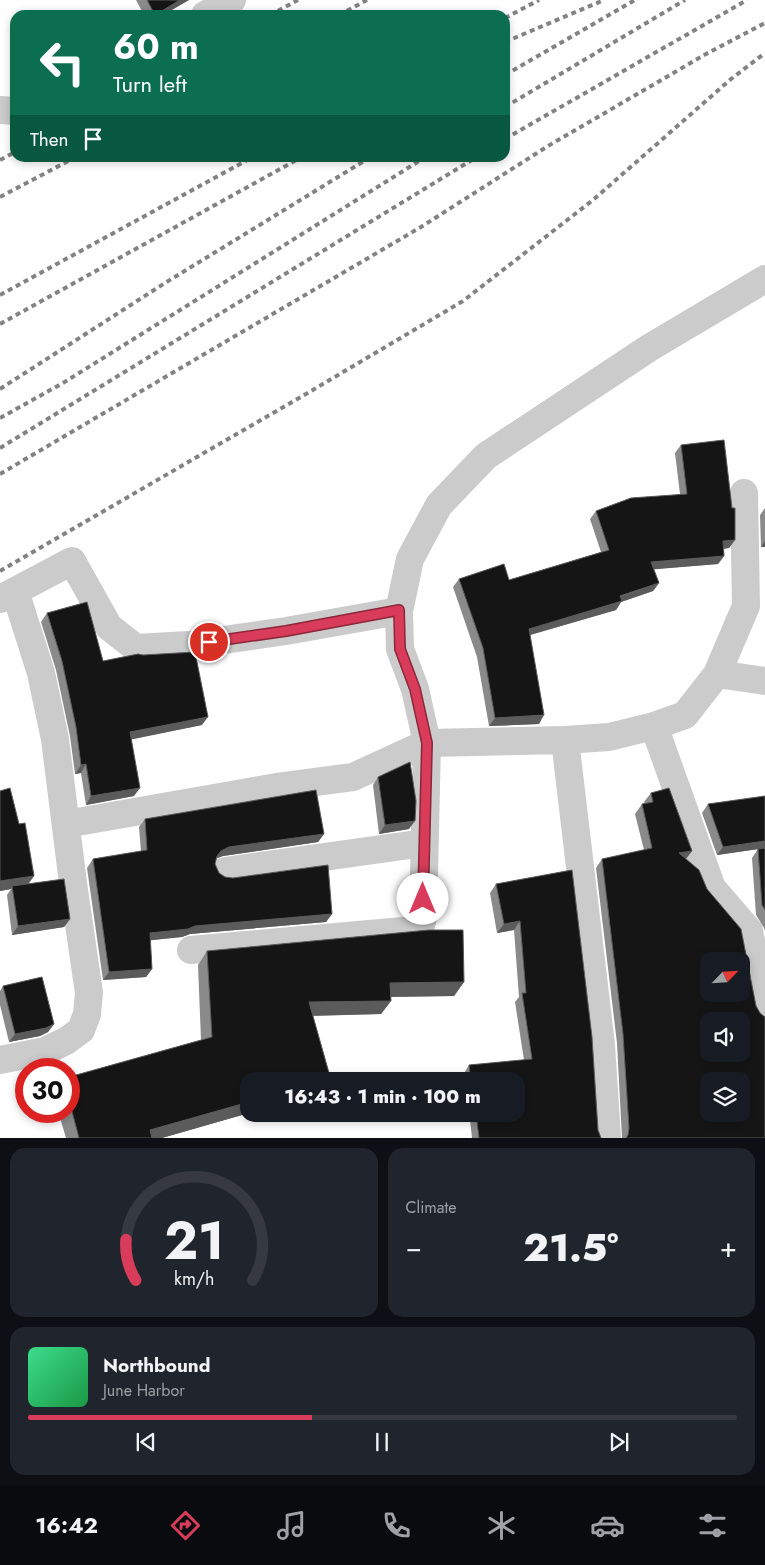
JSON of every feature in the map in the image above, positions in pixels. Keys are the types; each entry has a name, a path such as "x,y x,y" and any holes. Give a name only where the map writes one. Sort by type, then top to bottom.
{"street":[{"path":"214,10 232,0"},
{"path":"190,950 414,930 421,925 423,918 427,743 415,689 400,649 399,610 410,560 439,505 486,456 649,348 765,279"},
{"path":"66,824 276,787 353,777 427,743 610,737 654,726 685,715 717,674 746,606 744,493"},
{"path":"0,1060 45,1051 66,1041 81,1030 87,1014 89,993 55,739 41,673 8,595 72,561 109,627 136,648 189,645 286,631 399,610"},
{"path":"717,674 765,680"},
{"path":"654,726 712,888 749,931 765,1012"},
{"path":"564,740 601,1045 607,1138"},
{"path":"225,871 424,843"}],"building":[{"path":"147,0 180,0 163,10 152,10"},
{"path":"724,440 732,508 735,508 735,540 723,541 724,556 651,562 659,583 620,596 622,601 529,629 544,715 495,718 483,648 459,579 504,564 509,580 609,550 596,511 631,498 687,494 681,445"},
{"path":"87,602 103,661 138,654 195,652 208,717 130,732 140,788 91,796 86,764 81,765 76,727 62,661 47,613"},
{"path":"410,762 416,801 415,821 385,825 378,777"},
{"path":"10,788 19,824 25,823 34,876 0,881 0,791"},
{"path":"669,788 692,851 679,853 699,870 707,889 741,929 745,952 700,952 700,1002 750,1002 750,975 756,1006 765,1017 765,1138 626,1138 629,1128 623,1034 602,859 652,848 642,804 653,802 651,793"},
{"path":"316,790 324,834 229,847 221,851 217,856 215,864 219,873 225,877 233,878 328,865 332,914 195,926 188,929 150,933 152,969 109,972 93,859 147,850 145,819"},
{"path":"765,796 765,841 723,847 708,804"},
{"path":"765,848 765,910 762,905 758,849"},
{"path":"572,870 592,1037 598,1130 601,1138 479,1138 477,1122 525,1122 525,1072 470,1072 469,1065 532,1059 522,993 526,993 520,921 504,924 496,884"},
{"path":"64,879 70,919 18,926 12,886"},
{"path":"429,930 463,930 464,982 390,983 391,1001 309,1002 329,1072 240,1072 240,1105 150,1130 152,1138 79,1138 75,1123 80,1123 80,1074 212,1037 207,951"},
{"path":"42,977 54,1024 46,1028 15,1034 3,986"}],"railway":[{"path":"279,10 298,0"},
{"path":"348,10 367,0"},
{"path":"510,15 539,0"},
{"path":"510,40 604,0"},
{"path":"510,72 635,0"},
{"path":"510,104 685,0"},
{"path":"510,136 747,0"},
{"path":"0,474 421,227 548,146 706,54 765,23"},
{"path":"0,571 463,301 593,200 731,79 765,53"},
{"path":"0,160 10,155"},
{"path":"0,197 66,162"},
{"path":"0,295 244,162"},
{"path":"0,324 293,162"},
{"path":"0,389 165,283 362,162"},
{"path":"0,418 63,383 418,162"},
{"path":"0,448 468,162"}],"route":[{"path":"209,642 286,631 399,610 400,649 415,689 427,743 423,899"}]}
